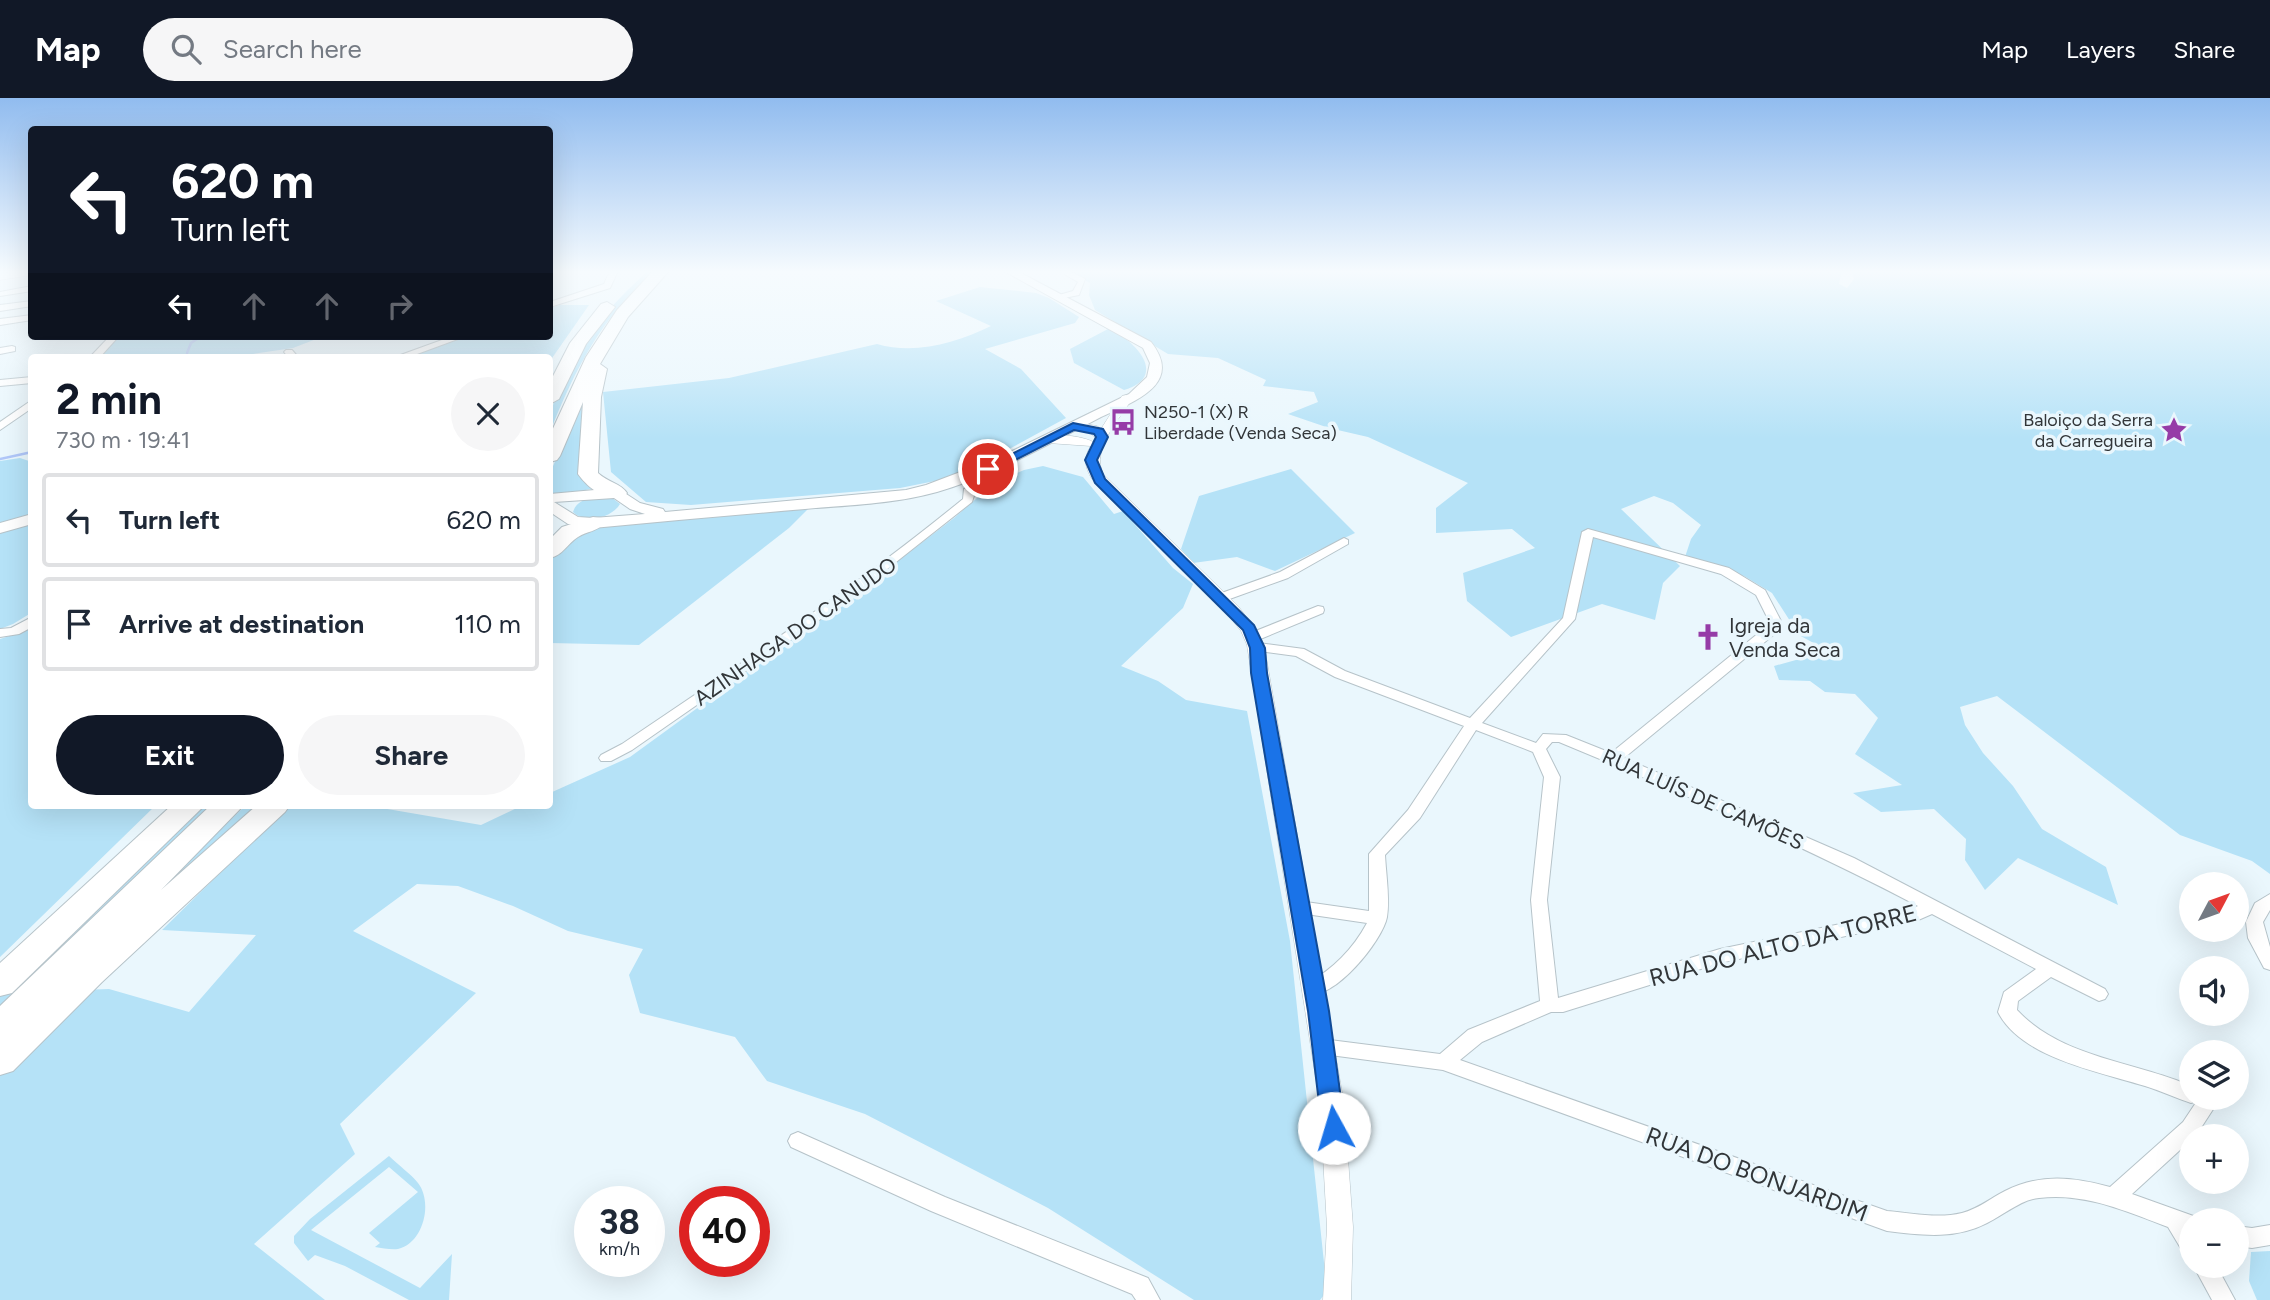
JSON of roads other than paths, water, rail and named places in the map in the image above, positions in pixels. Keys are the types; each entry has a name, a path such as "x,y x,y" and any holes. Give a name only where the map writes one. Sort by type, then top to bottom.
{"highway":[{"path":"553,372 590,327"},
{"path":"553,449 589,365 612,327"},
{"path":"614,327 594,386 588,470 593,481 623,498"},
{"path":"553,392 578,343"},
{"path":"553,548 570,532 598,522"},
{"path":"0,973 24,943 166,809"},
{"path":"0,983 186,809"},
{"path":"0,1028 225,809"},
{"path":"0,1060 90,973 271,809"}],"main road":[{"path":"553,508 574,522 598,522 850,501 915,493 966,478 1126,399 1151,383 1158,369 1156,356 1147,345 1118,327"},
{"path":"553,498 601,492 623,498 654,512 687,513"},
{"path":"565,515 568,505 583,496"},
{"path":"598,522 622,513 623,498"},
{"path":"0,528 28,520"}],"street":[{"path":"98,354 111,340"},
{"path":"409,354 450,340"},
{"path":"0,351 12,349"},
{"path":"0,383 28,380"},
{"path":"1126,399 1094,444 1092,465 1100,480 1249,628 1256,642 1332,1104 1340,1227 1337,1300"},
{"path":"5,423 28,406"},
{"path":"5,423 28,417"},
{"path":"1073,426 1094,444"},
{"path":"1048,439 1065,438 1094,444"},
{"name":"AZINHAGA DO CANUDO","path":"606,758 627,747 807,626 881,572 968,500 970,489"},
{"path":"1314,988 1331,980 1359,949 1378,918 1377,854 1414,814 1473,724 1569,619 1588,532 1725,571 1761,593 1775,621 1772,629 1614,759"},
{"path":"1220,598 1284,575 1344,542"},
{"path":"1256,642 1318,611"},
{"path":"0,633 14,631 28,623"},
{"path":"1256,642 1299,652 1340,674 1539,749 1552,777 1539,900 1550,1005"},
{"name":"RUA LUÍS DE CAMÕES","path":"1539,749 1548,737 1561,738 1614,759 1848,862 2099,994"},
{"path":"2270,900 2261,906 2253,927 2270,963"},
{"name":"RUA DO ALTO DA TORRE","path":"1443,1062 1475,1036 1550,1005 1563,1006 1720,956 1916,915 1933,906"},
{"path":"1299,907 1378,918"},
{"path":"2050,968 2010,997 2007,1012 2018,1027 2040,1043 2179,1090"},
{"name":"RUA DO BONJARDIM","path":"1322,1047 1443,1062 1887,1221 1932,1225 1961,1223 2038,1188 2070,1188 2113,1198 2179,1221"},
{"path":"2113,1198 2190,1128 2197,1110"},
{"path":"798,1141 938,1204 1140,1286 1149,1300"},
{"path":"2249,1238 2270,1236"},
{"path":"2211,1278 2224,1300"}],"waterway":[{"path":"187,353 191,343 196,340"},
{"path":"0,459 28,453"}],"place":[{"name":"N250-1 (X) R Liberdade (Venda Seca)","path":"1123,422"},
{"name":"Baloiço da Serra da Carregueira","path":"2174,430"},
{"name":"Igreja da Venda Seca","path":"1708,637"}]}
